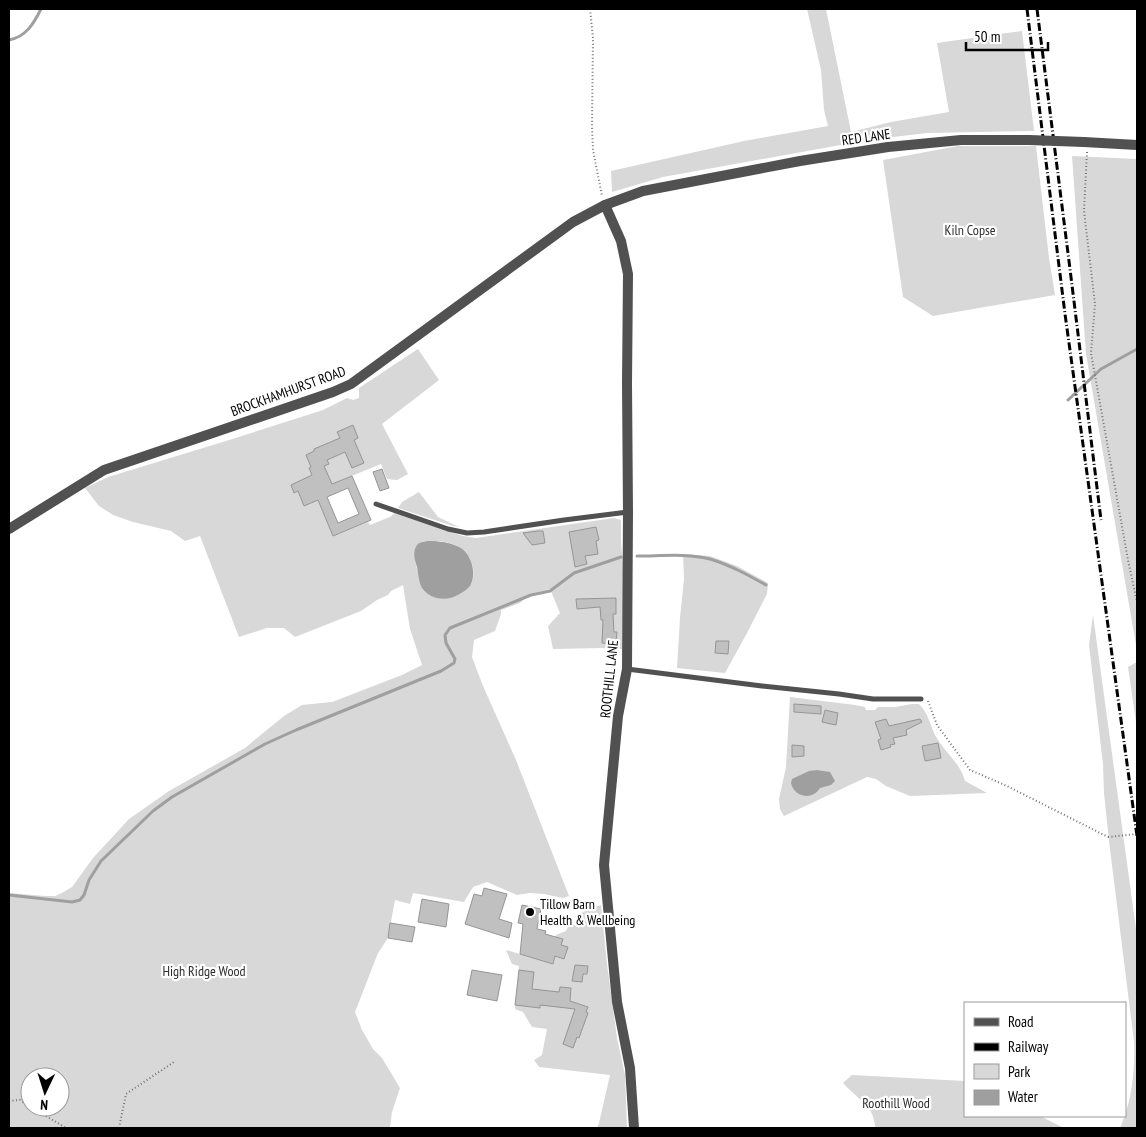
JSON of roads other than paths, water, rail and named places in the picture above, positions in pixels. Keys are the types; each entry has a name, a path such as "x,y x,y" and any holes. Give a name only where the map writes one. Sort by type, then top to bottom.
{"street":[{"name":"RED LANE","path":"605,205 643,191 800,161 888,147 961,140 1029,140 1137,144"},
{"name":"ROOTHILL LANE","path":"605,205 621,240 628,274 628,512 627,669 618,716 604,865 617,1002 630,1068 634,1128"},
{"name":"BROCKHAMHURST ROAD","path":"9,529 104,470 333,392 351,384 574,222 605,205"}],"lane":[{"path":"376,504 448,529 467,533 628,512"},
{"path":"627,669 873,699 921,699"}],"water":[{"path":"428,541 453,544 461,548 468,555 471,560 473,576 470,586 464,591 453,597 443,599 428,594 421,586 414,553 418,544"},
{"path":"809,771 830,772 835,781 831,785 820,788 813,795 804,796 796,792 791,783 792,779"}],"waterway":[{"path":"9,40 25,33 41,9"},
{"path":"1068,400 1101,369 1137,349"},
{"path":"637,556 683,555 710,559 732,567 766,585"},
{"path":"9,895 72,902 80,900 84,895 89,880 101,861 153,811 172,797 265,744 441,671 454,663 455,659 446,643 445,635 450,628 531,595 550,591 574,573 621,557"}],"railway":[{"path":"1027,9 1065,314 1137,836"},
{"path":"1037,9 1101,520"}],"place":[{"name":"Tillow Barn Health & Wellbeing","path":"530,912"}],"park label":[{"name":"Kiln Copse","path":"970,230"},
{"name":"High Ridge Wood","path":"204,971"},
{"name":"Roothill Wood","path":"896,1103"}]}
